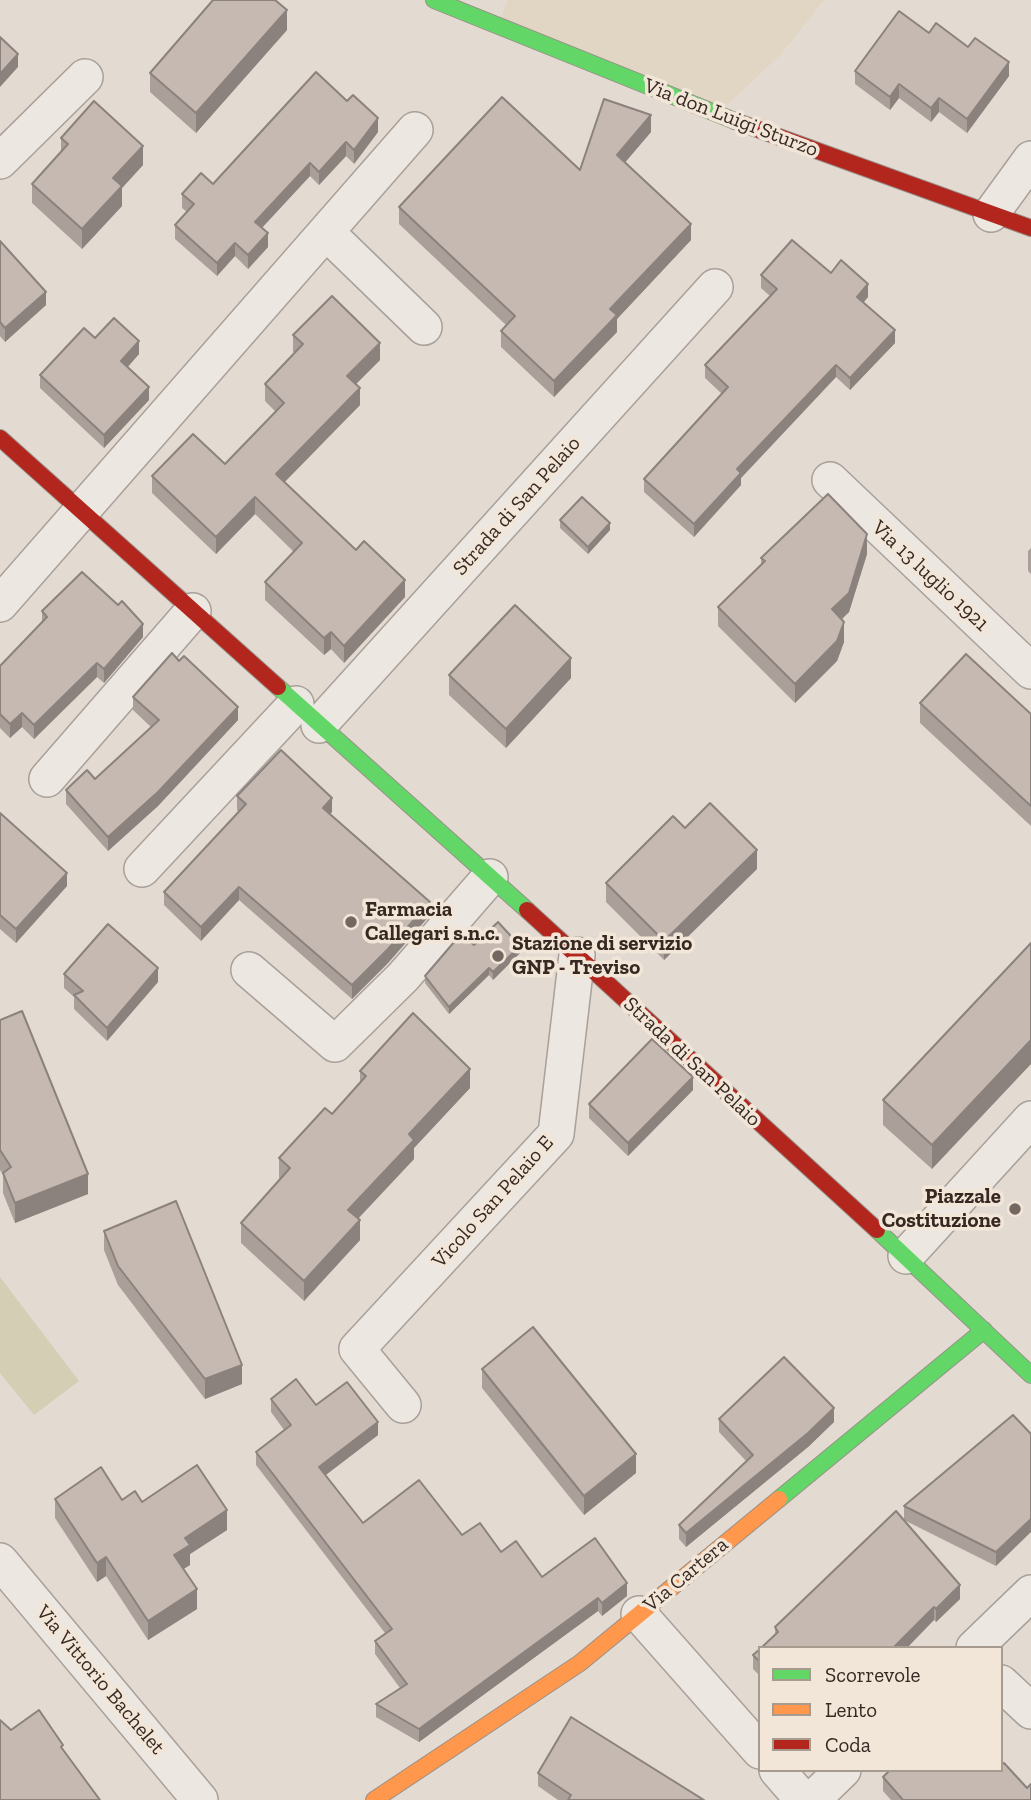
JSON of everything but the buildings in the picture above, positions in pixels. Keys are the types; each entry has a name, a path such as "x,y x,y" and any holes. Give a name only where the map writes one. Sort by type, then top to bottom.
{"street":[{"name":"Via don Luigi Sturzo","path":"435,0 759,131 1031,228"},
{"path":"0,161 85,77"},
{"path":"0,604 415,130"},
{"path":"991,214 1031,159"},
{"path":"326,232 424,327"},
{"name":"Strada di San Pelaio","path":"142,869 307,714 715,287"},
{"name":"Strada di San Pelaio","path":"0,438 577,955 906,1256 1031,1375"},
{"name":"Via 13 luglio 1921","path":"830,480 1031,671"},
{"path":"47,779 192,611"},
{"path":"249,970 335,1044 403,977 490,877"},
{"name":"Vicolo San Pelaio E","path":"403,1405 358,1349 556,1134 577,955"},
{"path":"906,1256 1031,1119"},
{"name":"Via Cartera","path":"374,1800 580,1663 984,1330"},
{"name":"Via Vittorio Bachelet","path":"0,1561 200,1800"},
{"path":"976,1646 1031,1592"},
{"path":"639,1615 758,1749"},
{"path":"1003,1685 1031,1711"},
{"path":"779,1772 803,1800"},
{"path":"812,1800 842,1772"}],"shaded area":[{"path":"508,0 824,0 782,53 725,107 497,29"},
{"path":"0,1277 79,1381 34,1415 0,1373"}],"traffic: fast":[{"path":"434,0 735,121"},
{"path":"278,687 527,910"},
{"path":"877,1230 1031,1375"},
{"path":"779,1499 984,1330"}],"traffic: slow":[{"path":"374,1800 580,1663 779,1499"}],"traffic: jam":[{"path":"735,121 1031,228"},
{"path":"0,438 278,687"},
{"path":"527,910 877,1230"}],"place":[{"name":"Farmacia Callegari s.n.c.","path":"351,922"},
{"name":"Stazione di servizio GNP - Treviso","path":"498,956"},
{"name":"Piazzale Costituzione","path":"1015,1209"}]}
